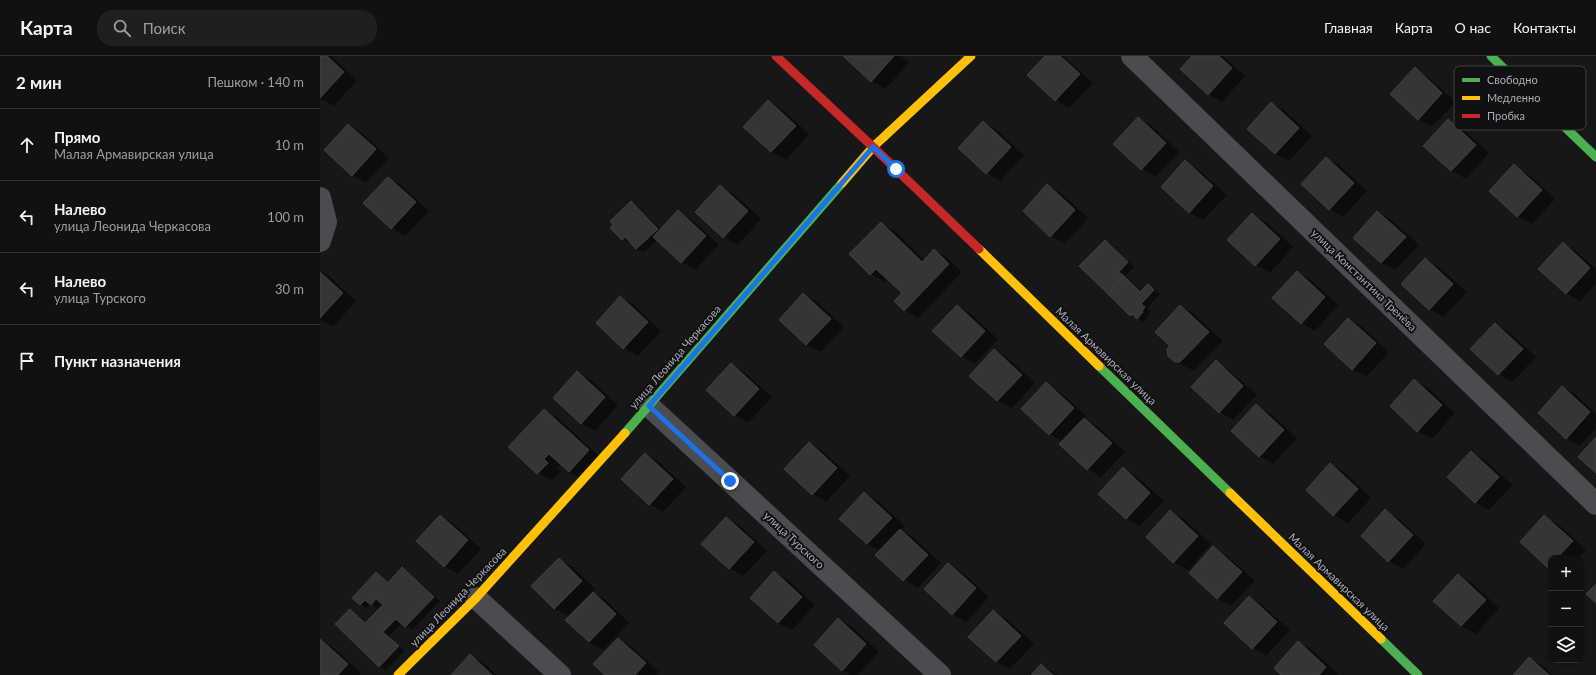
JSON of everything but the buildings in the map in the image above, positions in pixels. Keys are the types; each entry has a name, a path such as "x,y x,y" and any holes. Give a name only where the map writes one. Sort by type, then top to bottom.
{"street":[{"name":"Малая Армавирская улица","path":"776,56 873,147 1418,675"},
{"name":"улица Леонида Черкасова","path":"398,675 476,598 649,406 873,147 971,56"},
{"name":"улица Константина Тренёва","path":"1132,56 1596,504"},
{"path":"1491,56 1501,66"},
{"path":"1567,130 1596,158"},
{"path":"320,198 326,222 320,241"},
{"name":"улица Турского","path":"649,406 940,675"},
{"path":"476,598 560,675"}],"traffic: fast":[{"path":"1491,56 1501,66"},
{"path":"1568,130 1596,157"},
{"path":"625,433 842,183"},
{"path":"1099,366 1230,493"},
{"path":"1381,639 1418,675"}],"traffic: slow":[{"path":"842,183 873,147 971,56"},
{"path":"979,249 1099,366"},
{"path":"398,675 476,598 625,433"},
{"path":"1230,493 1381,639"}],"traffic: jam":[{"path":"776,56 979,249"}],"route":[{"path":"730,481 649,406 873,147 896,169"}]}
